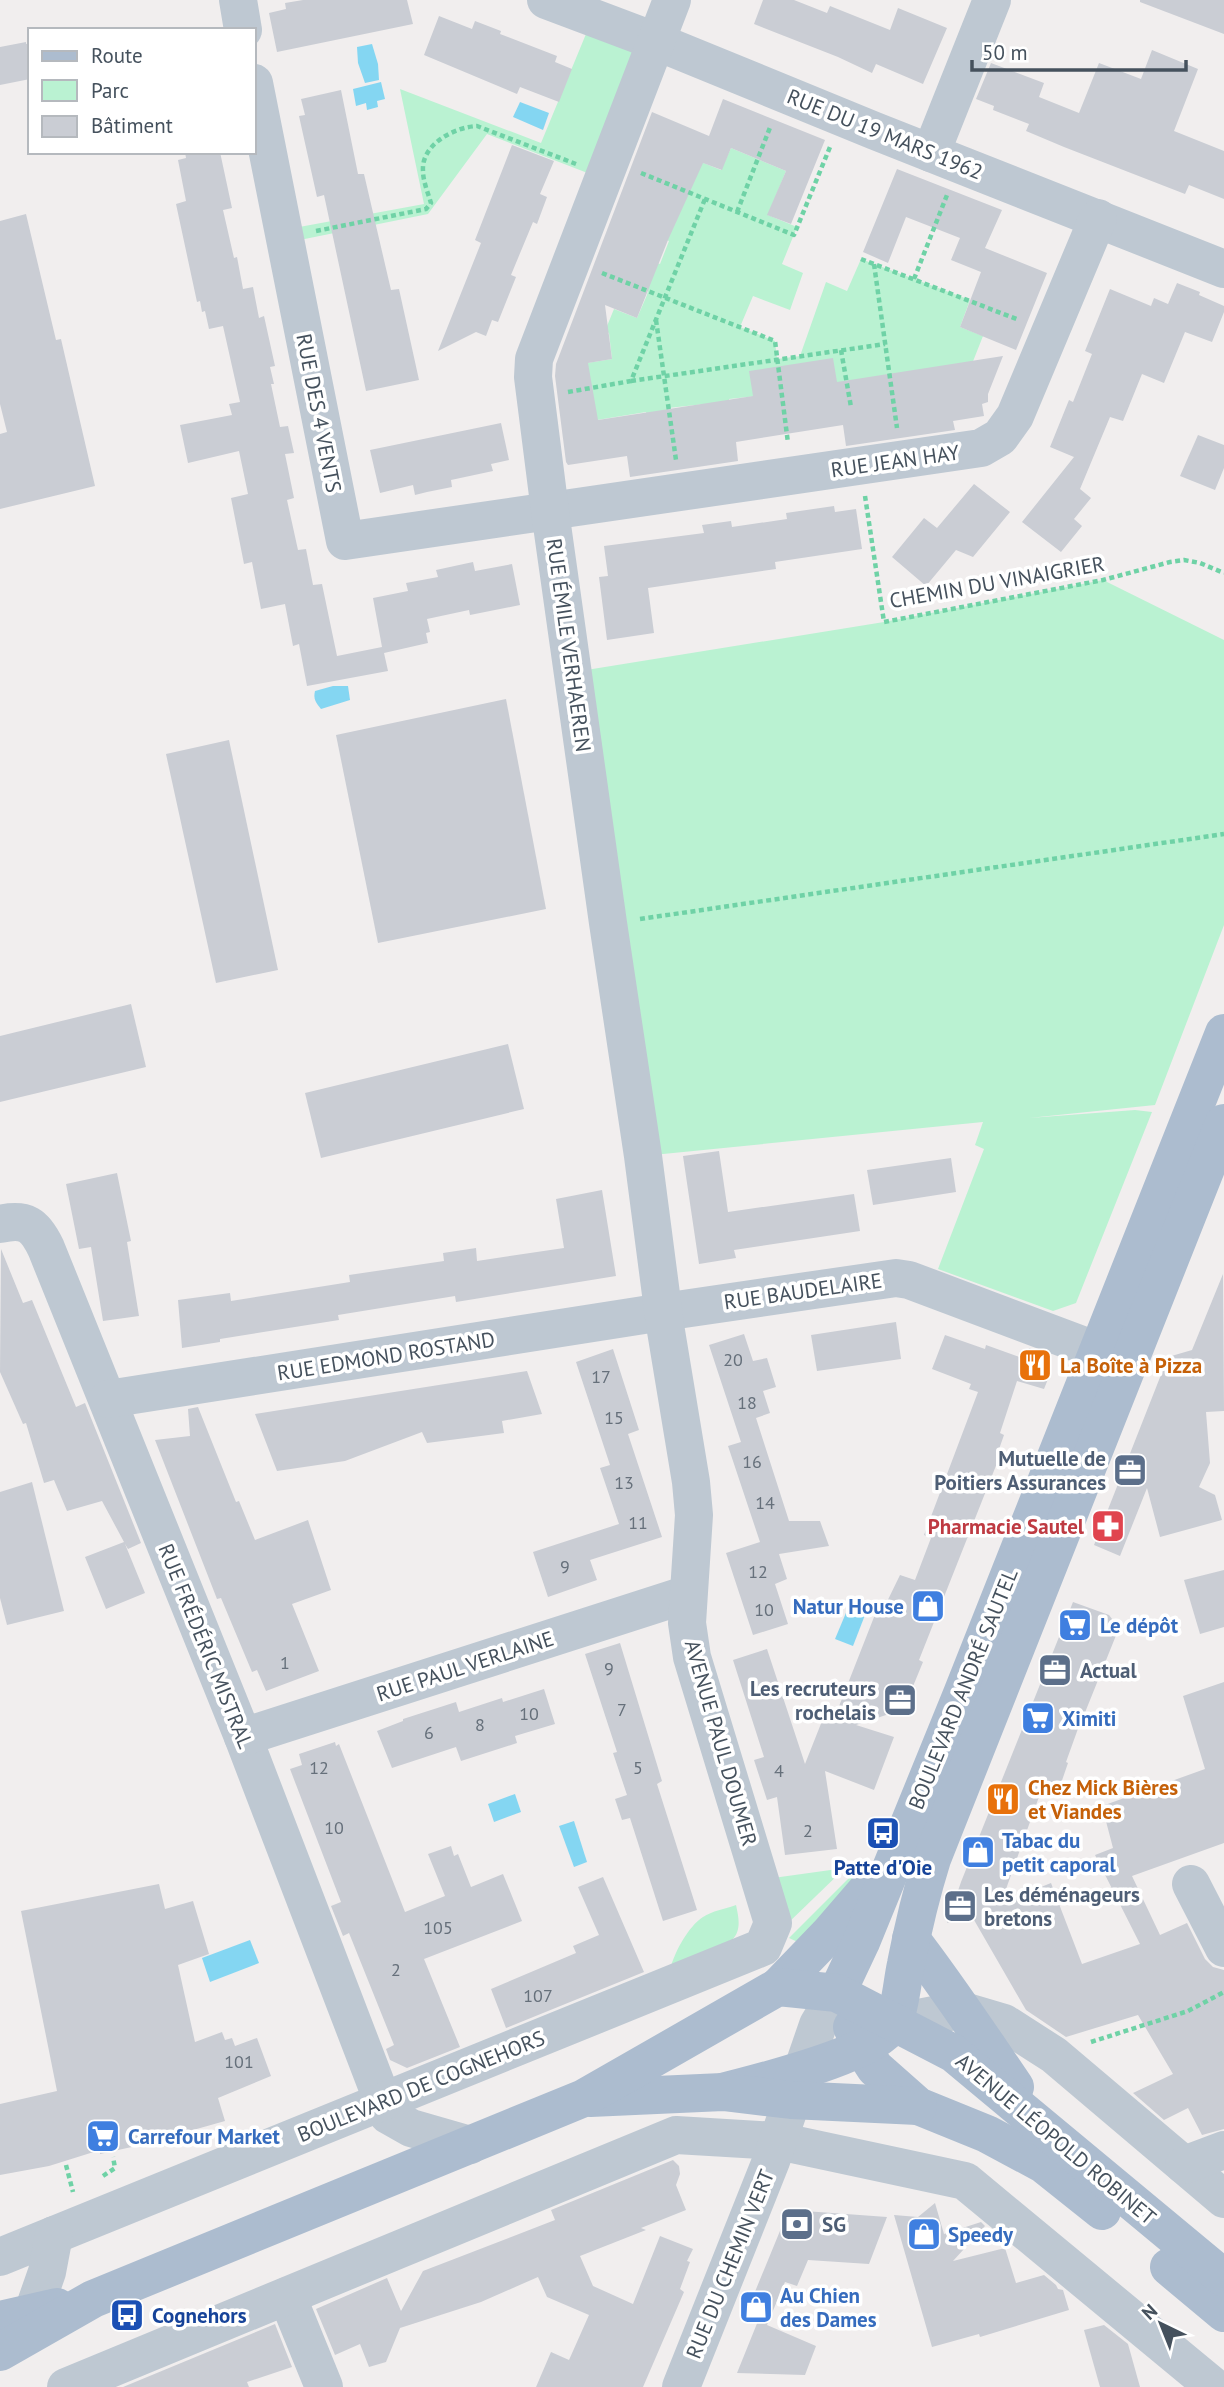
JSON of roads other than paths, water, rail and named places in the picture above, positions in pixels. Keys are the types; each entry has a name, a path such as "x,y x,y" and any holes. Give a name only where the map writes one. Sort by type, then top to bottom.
{"main road":[{"name":"BOULEVARD ANDRÉ SAUTEL","path":"837,1993 858,1950 1224,1033"},
{"name":"BOULEVARD ANDRÉ SAUTEL","path":"893,2023 923,1887 932,1859 1224,1122"},
{"path":"0,2352 93,2299 584,2098 778,1987 830,1933 895,1856"},
{"path":"911,1939 1042,2126"},
{"path":"778,1987 837,1993 893,2023 880,2037 795,2085"},
{"path":"837,1993 862,2048 875,2068 918,2106"},
{"name":"AVENUE LÉOPOLD ROBINET","path":"893,2023 953,2053 1224,2278"},
{"path":"584,2098 723,2092 795,2085 918,2106"},
{"name":"AVENUE LÉOPOLD ROBINET","path":"918,2106 986,2134 1043,2164 1224,2313"},
{"path":"16,2316 93,2299"}],"street":[{"path":"238,0 243,28"},
{"name":"RUE DU 19 MARS 1962","path":"546,0 1224,269"},
{"name":"RUE ÉMILE VERHAEREN","path":"663,1312 533,377 534,359 672,0"},
{"path":"931,153 992,0"},
{"name":"RUE DES 4 VENTS","path":"256,93 345,541 550,511"},
{"name":"RUE JEAN HAY","path":"550,511 981,448 1000,437 1014,416 1098,218"},
{"name":"RUE FRÉDÉRIC MISTRAL","path":"0,1224 11,1221 25,1222 38,1232 243,1737 384,2101"},
{"name":"RUE BAUDELAIRE","path":"663,1312 896,1278 909,1280 1098,1351"},
{"name":"RUE EDMOND ROSTAND","path":"108,1399 663,1312"},
{"name":"AVENUE PAUL DOUMER","path":"663,1312 694,1515 687,1623 692,1657 773,1923"},
{"name":"RUE PAUL VERLAINE","path":"243,1737 688,1594"},
{"path":"1191,1884 1224,1948"},
{"name":"BOULEVARD DE COGNEHORS","path":"0,2257 763,1947 773,1923"},
{"path":"778,2141 795,2085 818,2025 837,1993"},
{"path":"893,2023 960,2010 1004,2023 1054,2055 1224,2199"},
{"path":"384,2101 388,2115 411,2128 470,2145"},
{"path":"66,2387 676,2135 778,2141 965,2181 1214,2387"},
{"name":"RUE DU CHEMIN VERT","path":"681,2387 778,2141"},
{"path":"1184,2165 1224,2150"},
{"path":"16,2316 47,2272 54,2235"},
{"path":"287,2296 324,2387"}],"water":[{"path":"372,44 379,80 365,83 358,63 357,47"},
{"path":"381,82 385,99 377,101 378,107 367,110 366,103 356,106 353,89"},
{"path":"520,102 549,113 543,130 513,117"},
{"path":"333,686 348,686 350,700 321,709 315,701 315,691"},
{"path":"848,1608 865,1615 853,1646 835,1639"},
{"path":"515,1794 521,1812 494,1822 488,1804"},
{"path":"574,1821 587,1862 574,1867 559,1826"},
{"path":"250,1940 259,1963 210,1982 202,1958"}],"place":[{"name":"La Boîte à Pizza","path":"1035,1365"},
{"name":"Mutuelle de Poitiers Assurances","path":"1130,1470"},
{"name":"Pharmacie Sautel","path":"1108,1526"},
{"name":"Natur House","path":"928,1606"},
{"name":"Le dépôt","path":"1075,1625"},
{"name":"Actual","path":"1055,1670"},
{"name":"Les recruteurs rochelais","path":"900,1700"},
{"name":"Ximiti","path":"1038,1718"},
{"name":"Chez Mick Bières et Viandes","path":"1003,1799"},
{"name":"Patte d'Oie","path":"883,1833"},
{"name":"Tabac du petit caporal","path":"978,1852"},
{"name":"Les déménageurs bretons","path":"960,1906"},
{"name":"Carrefour Market","path":"103,2136"},
{"name":"SG","path":"797,2224"},
{"name":"Speedy","path":"924,2234"},
{"name":"Au Chien des Dames","path":"756,2307"},
{"name":"Cognehors","path":"127,2315"}]}
